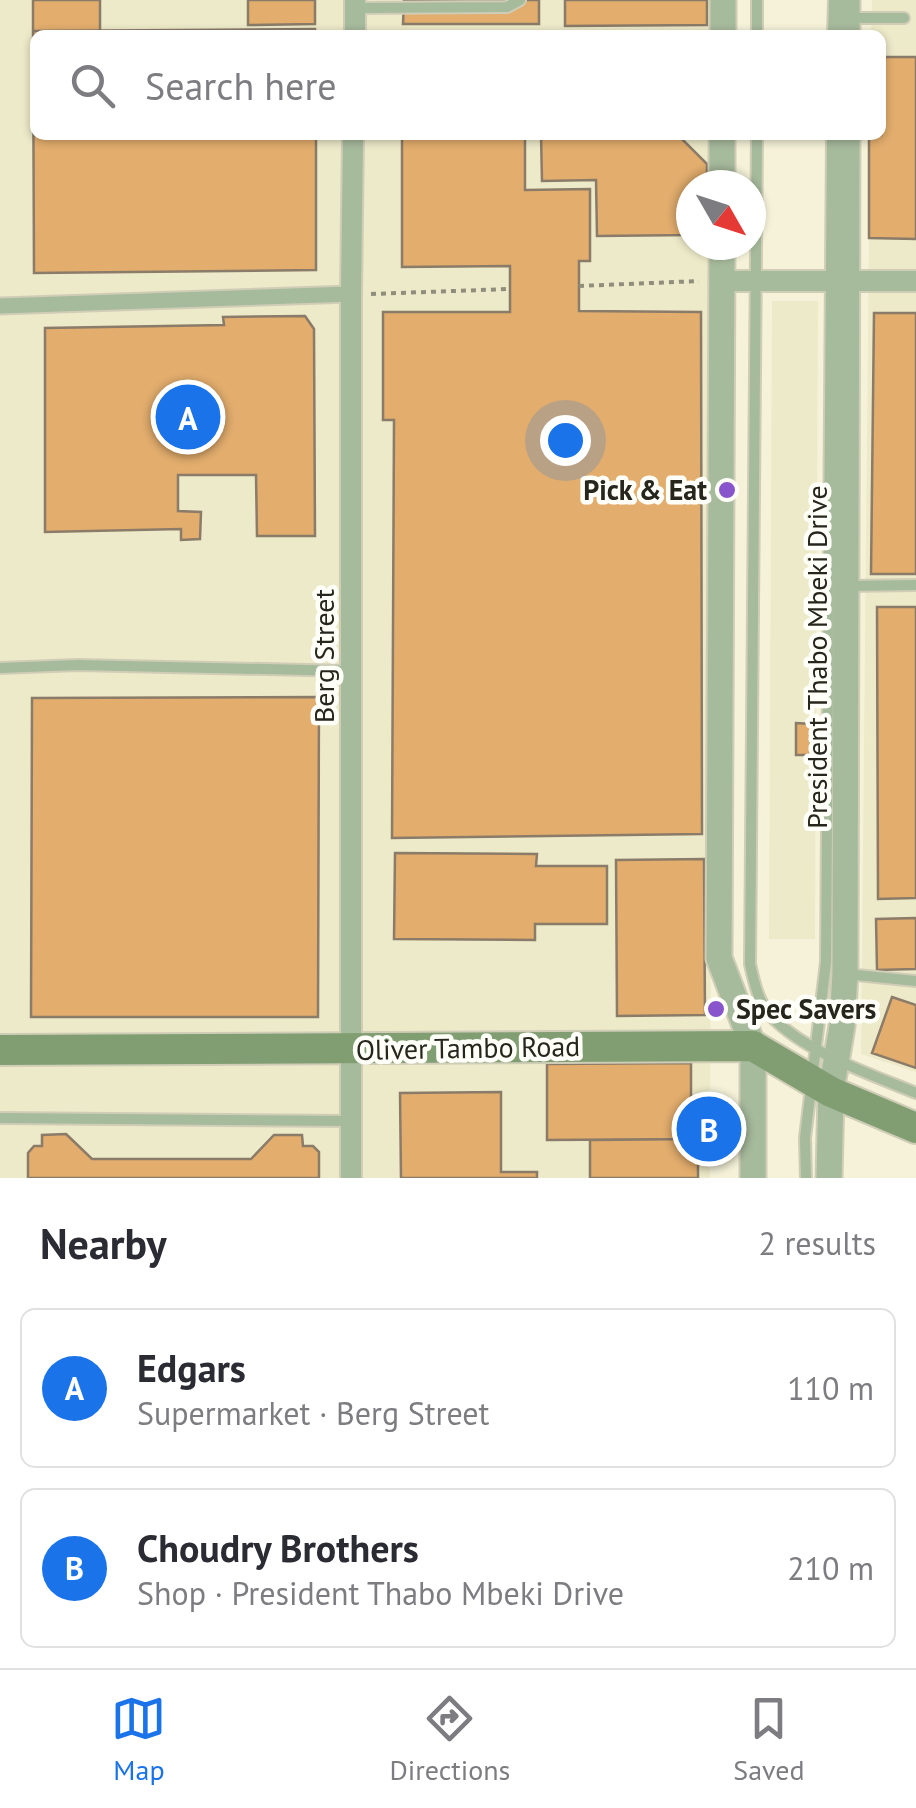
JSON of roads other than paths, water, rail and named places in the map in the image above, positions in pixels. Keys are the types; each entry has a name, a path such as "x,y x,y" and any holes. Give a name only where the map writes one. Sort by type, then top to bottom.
{"main road":[{"name":"Oliver Tambo Road","path":"0,1050 752,1046 824,1092 916,1128"},
{"path":"824,1092 916,1136"}],"street":[{"path":"723,0 723,30"},
{"path":"355,4 355,30"},
{"name":"Berg Street","path":"350,1178 354,140"},
{"path":"722,140 722,170"},
{"name":"President Thabo Mbeki Drive","path":"829,1178 824,1092 827,1055 845,974 847,586 838,281 847,140"},
{"path":"722,260 720,958 752,1046 753,1178"},
{"path":"722,280 916,281"},
{"path":"0,306 351,294"}],"lane":[{"path":"355,4 507,7 520,0"},
{"path":"756,30 757,0"},
{"path":"841,18 904,18"},
{"path":"757,140 750,964 755,989 769,1014 827,1055 916,1093"},
{"path":"827,1055 838,281 832,140"},
{"path":"847,586 916,585"},
{"path":"0,668 78,665 351,671"},
{"path":"845,974 916,981"},
{"path":"806,1178 805,1138 824,1092"},
{"path":"0,1118 350,1121"}],"place":[{"name":"Edgars","path":"188,417"},
{"name":"Pick & Eat","path":"727,490"},
{"name":"Spec Savers","path":"716,1009"},
{"name":"Choudry Brothers","path":"709,1129"}]}
